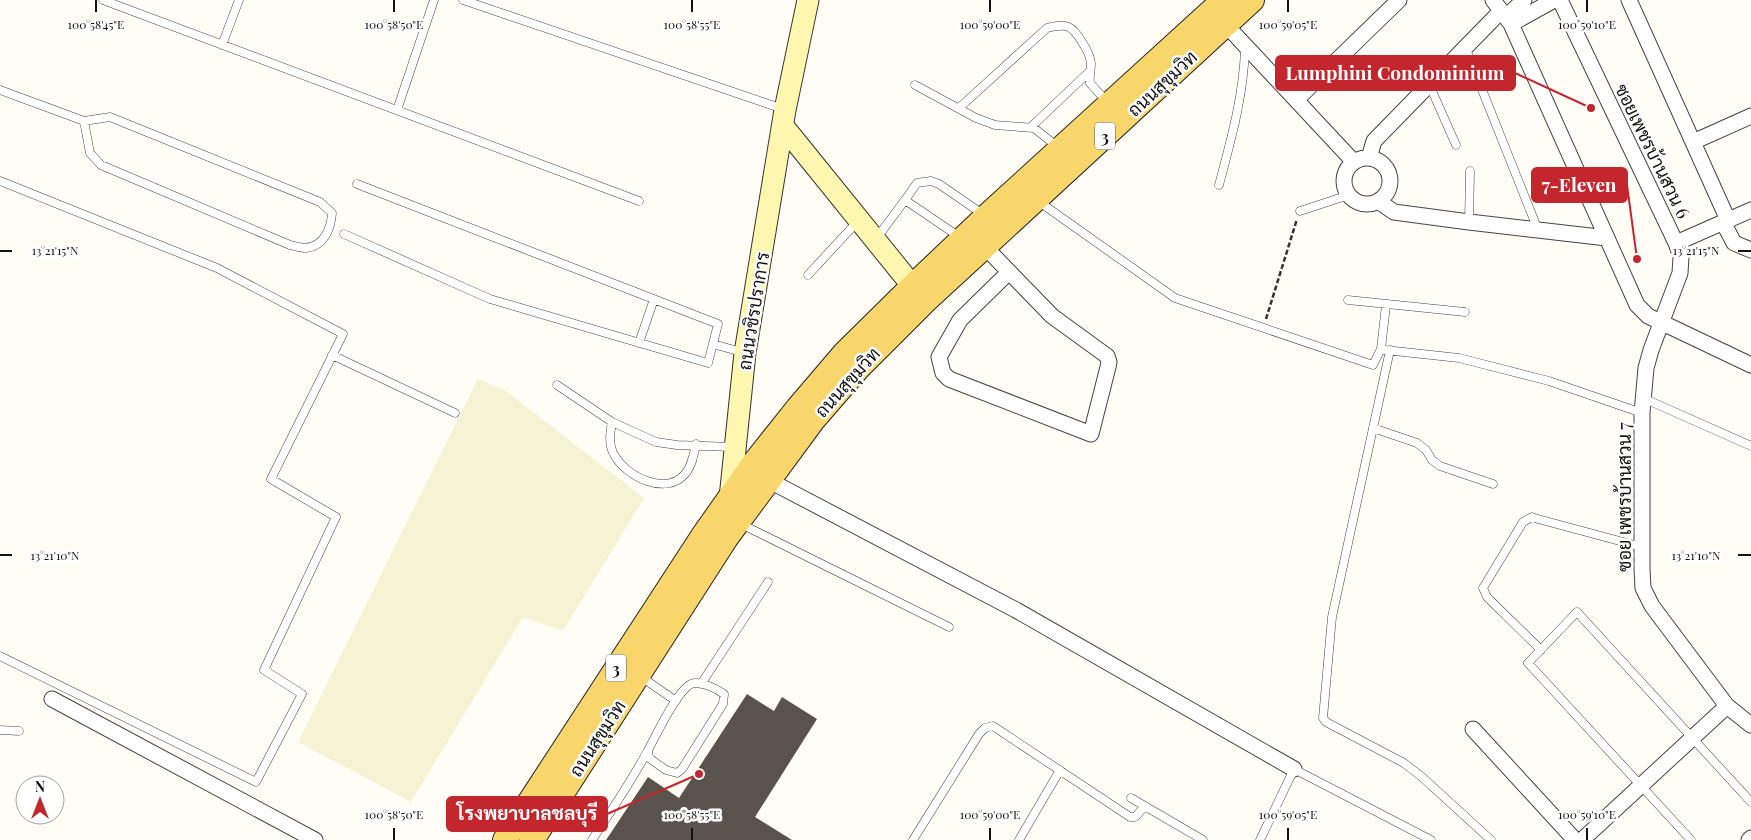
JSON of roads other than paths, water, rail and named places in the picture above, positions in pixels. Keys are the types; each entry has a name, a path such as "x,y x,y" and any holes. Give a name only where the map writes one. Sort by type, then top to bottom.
{"main road":[{"name":"ถนนสุขุมวิท","path":"532,840 638,674 738,522 768,480 813,420 859,367 962,239 1215,11 1252,0"},
{"name":"ถนนสุขุมวิท","path":"505,840 656,606 730,498 798,408 845,354 918,294 985,247 1036,200 1215,11"}],"street":[{"name":"ถนนวชิรปราการ","path":"730,498 745,354 784,118 808,0"},
{"path":"1296,100 1399,0"},
{"path":"1369,158 1374,141 1465,47 1503,13 1524,0"},
{"path":"1503,13 1554,0"},
{"name":"ซอยเพชรบ้านสวน 6","path":"1560,0 1676,242 1681,257 1680,273 1662,323"},
{"path":"1629,0 1693,142 1734,243 1751,250"},
{"path":"1215,11 1245,46 1354,162"},
{"path":"1503,13 1637,306 1648,316 1751,364"},
{"path":"1693,142 1751,116"},
{"path":"784,118 859,220 918,294"},
{"path":"1369,158 1382,163 1387,169 1390,176 1388,190 1378,201 1360,203 1349,195 1344,181 1345,174 1354,162 1369,158"},
{"path":"1378,201 1394,212 1607,238"},
{"path":"1676,242 1751,210"},
{"path":"985,247 1052,316 1107,356 1108,367 1091,434 949,379 943,373 939,357 960,320 1009,272"},
{"name":"ซอย เพชรบ้านสวน 7","path":"1662,323 1650,350 1646,368 1643,405 1642,547 1644,588 1652,606 1727,706 1751,725"},
{"path":"768,480 1016,610 1294,768"},
{"path":"52,699 315,840"},
{"path":"1582,840 1727,706"},
{"path":"1473,729 1575,840"}],"lane":[{"path":"103,0 639,201"},
{"path":"222,45 239,0"},
{"path":"397,110 434,0"},
{"path":"463,0 784,118"},
{"path":"959,108 1047,28 1058,25 1068,26 1075,30 1088,51 1091,64 1090,83 1110,105"},
{"path":"1219,185 1234,128 1245,68 1245,46"},
{"path":"1465,47 1538,230"},
{"path":"1031,128 1090,71"},
{"path":"1429,84 1456,145"},
{"path":"915,85 995,125 1034,128 1061,150"},
{"path":"0,90 84,121 110,117 320,202 332,213 331,227 322,242 306,248 290,245 110,169 101,165 90,153 84,121"},
{"path":"1469,222 1470,171"},
{"path":"0,181 217,268 342,334 271,479 336,518 264,670 302,694 256,782 0,656"},
{"path":"875,240 917,183 931,181 939,184 986,216"},
{"path":"344,234 490,299 708,363 718,324 357,184"},
{"path":"1300,210 1349,195"},
{"path":"905,200 962,239"},
{"path":"1036,200 1176,298 1373,365 1381,349 1386,305"},
{"path":"808,275 859,220"},
{"path":"639,342 654,299"},
{"path":"1348,300 1465,312"},
{"path":"713,344 745,354"},
{"path":"1381,349 1459,358 1643,405 1751,446"},
{"path":"1390,350 1332,617 1323,718 1326,722 1404,763 1491,840"},
{"path":"332,355 455,413"},
{"path":"557,385 612,422 656,442 677,445 696,444 735,447"},
{"path":"612,422 610,446 614,456 634,474 645,481 656,484 678,480 686,473 696,444"},
{"path":"1372,428 1417,443 1440,466 1493,484"},
{"path":"1541,650 1486,597 1483,588 1524,522 1532,518 1538,519 1642,547"},
{"path":"738,522 949,627"},
{"path":"701,684 768,582"},
{"path":"1691,840 1528,663 1577,612 1751,802"},
{"path":"638,674 676,700"},
{"path":"592,840 648,751 676,700 691,684 701,684 719,690 724,694 724,700 682,769 676,773 666,770 649,758 648,751"},
{"path":"913,840 979,734 985,728 993,726 1130,816 1135,817 1144,806"},
{"path":"0,730 19,731"},
{"path":"1260,840 1294,768 1416,836 1431,840"},
{"path":"1019,840 1060,770"},
{"path":"1131,798 1203,840"}],"place":[{"name":"Lumphini Condominium","path":"1591,108"},
{"name":"7-Eleven","path":"1637,259"},
{"name":"โรงพยาบาลชลบุรี","path":"699,774"}]}
